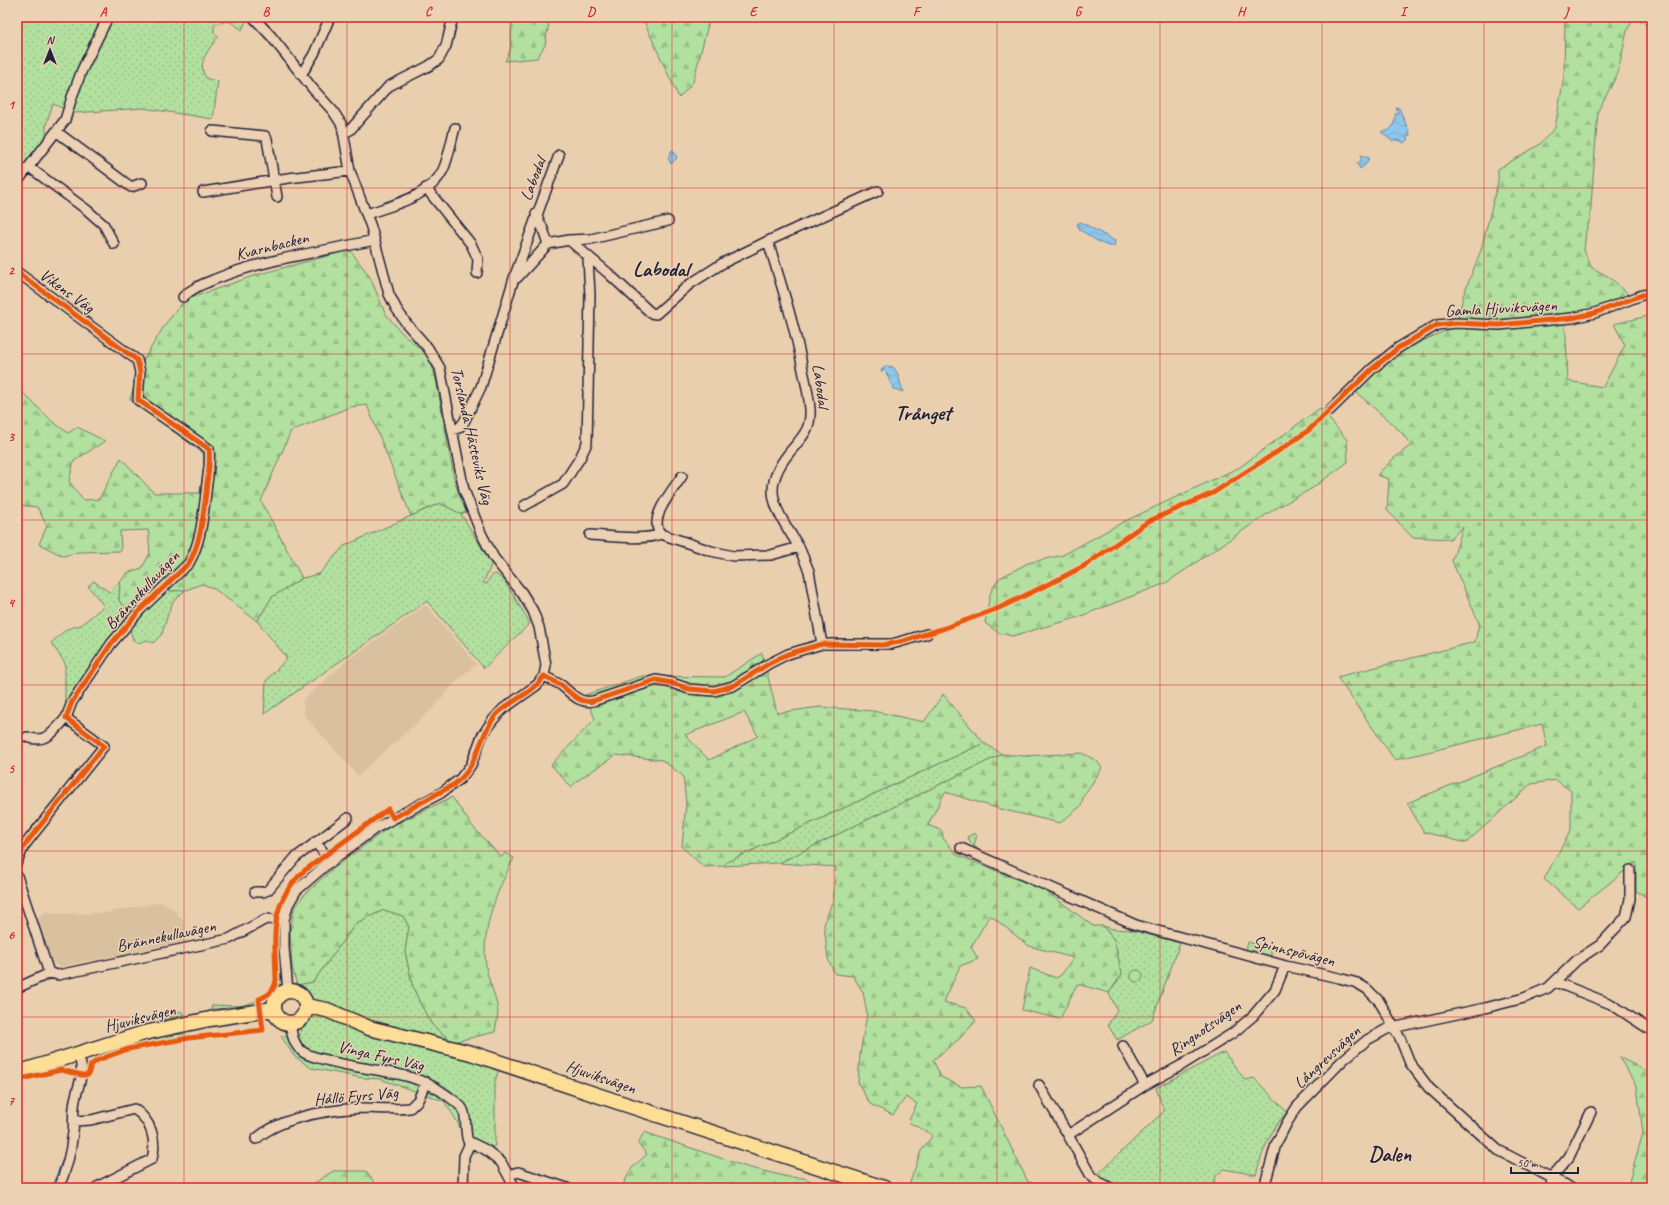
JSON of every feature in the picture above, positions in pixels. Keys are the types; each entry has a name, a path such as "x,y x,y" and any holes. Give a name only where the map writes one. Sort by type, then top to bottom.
{"main road":[{"path":"288,991 295,992 300,995 306,1006 302,1017 290,1023 280,1019 274,1009 274,1004 277,997 281,993 288,991"},
{"name":"Hjuviksvägen","path":"306,1006 327,1010 369,1028 471,1053 884,1188"},
{"name":"Hjuviksvägen","path":"17,1073 124,1039 166,1028 236,1014 274,1009"}],"street":[{"path":"17,182 58,132 65,120 74,90 89,52 108,17"},
{"name":"Torslanda Hästeviks Väg","path":"253,17 333,111 342,125 350,171 367,214 385,282 396,308 428,348 440,368 464,490 481,533 494,558 528,602 536,618 546,665 544,676"},
{"path":"301,75 314,54 330,17"},
{"path":"344,133 350,130 374,101 389,86 429,66 439,59 446,46 453,17"},
{"path":"367,214 418,194 438,178 442,170 455,128"},
{"path":"212,131 265,136 267,139 277,197"},
{"path":"58,132 132,187 142,184"},
{"name":"Labodal","path":"452,430 459,428 464,422 478,394 514,278 536,214 559,155"},
{"path":"29,167 88,210 104,225 114,244"},
{"path":"203,192 273,180 350,171"},
{"path":"426,188 471,244 478,259 477,273"},
{"path":"569,240 588,258 608,273 651,313 656,314 690,284 723,263 878,191"},
{"name":"Labodal","path":"536,214 544,229 548,244"},
{"path":"514,278 517,278 548,244 569,240 591,239 668,222"},
{"name":"Kvarnbacken","path":"183,296 202,284 237,271 289,257 374,240"},
{"name":"Labodal","path":"768,241 797,339 810,409 809,427 780,464 773,487 773,497 809,572 822,644"},
{"path":"524,506 563,484 580,458 587,443 590,296 588,258"},
{"name":"Vikens Väg","path":"17,272 100,334"},
{"name":"Gamla Hjuviksvägen","path":"1330,410 1372,369 1398,348 1437,325 1448,323 1499,324 1572,318 1596,313 1642,296 1652,294"},
{"name":"Brännekullavägen","path":"66,718 72,702 111,644 140,610 189,562 195,553 203,518 210,460 209,449 138,400 140,372 137,360 100,334"},
{"path":"682,476 656,518 658,531 661,534 711,551 733,556 771,555 798,547"},
{"path":"590,535 641,537 657,536 661,534"},
{"path":"288,991 284,948 284,920 288,905 296,891 376,828 441,793 460,779 471,765 482,736 492,721 503,709 537,685 544,676 554,681 579,700 584,702 593,701 656,680 672,683 689,689 714,691 733,686 770,663 788,654 822,644 892,644 928,634"},
{"path":"17,862 24,846 34,832 104,746 66,718 51,734 44,739 34,740 27,737"},
{"path":"255,892 263,892 268,890 289,864 315,842 348,818"},
{"path":"315,842 332,862"},
{"name":"Spinnspövägen","path":"961,848 1136,925 1285,966 1357,983 1367,989 1379,1001 1394,1028 1410,1063 1428,1088 1498,1150 1571,1188"},
{"name":"Långrevsvägen","path":"1264,1188 1276,1144 1297,1107 1323,1079 1367,1040 1380,1031 1524,998 1548,988 1577,960 1600,945 1626,917 1630,899 1630,870"},
{"path":"17,876 50,973"},
{"name":"Brännekullavägen","path":"17,988 50,973 58,975 212,943 229,939 266,919 284,920"},
{"name":"Ringnotsvägen","path":"1068,1135 1145,1085 1182,1065 1233,1033 1252,1016 1276,990 1285,966"},
{"path":"1555,982 1611,1004 1652,1031"},
{"name":"Vinga Fyrs Väg","path":"290,1023 294,1041 298,1047 309,1055 336,1062 408,1076 426,1082 442,1092 462,1108 467,1138 470,1143"},
{"path":"1123,1046 1145,1085"},
{"path":"58,1188 69,1161 74,1121 74,1102 82,1076 81,1062 78,1054"},
{"name":"Hållö Fyrs Väg","path":"256,1139 264,1132 290,1120 361,1108 410,1108 418,1100 426,1082"},
{"path":"1039,1085 1091,1176 1111,1188"},
{"path":"74,1121 96,1119 134,1109 143,1117 151,1130 154,1140 152,1159 97,1187"},
{"path":"1552,1188 1551,1178 1569,1157 1591,1112"},
{"path":"463,1188 464,1156 470,1143 486,1150 496,1157 505,1167 515,1188"},
{"path":"509,1175 518,1172 567,1188"}],"shaded area":[{"path":"426,605 476,664 455,683 433,708 358,776 304,715 303,700 350,658"},
{"path":"161,902 173,909 183,920 187,941 60,967 54,964 51,959 37,919 46,911 56,914 105,913"}],"green space":[{"path":"17,17 245,17 247,19 242,30 235,24 226,21 214,26 214,33 218,37 207,52 202,68 207,79 218,81 213,119 143,108 75,113 53,104 46,124 46,137 17,175"},
{"path":"513,17 550,17 545,45 537,58 505,61 510,51"},
{"path":"642,17 710,17 693,82 679,98"},
{"path":"1511,17 1634,17 1627,31 1618,73 1598,111 1590,219 1586,231 1584,250 1591,267 1609,277 1631,296 1593,310 1565,316 1568,381 1603,387 1625,345 1614,324 1652,315 1652,900 1636,891 1636,862 1578,908 1544,879 1571,830 1571,791 1556,780 1531,784 1466,843 1424,832 1407,803 1547,746 1542,724 1395,760 1337,677 1475,642 1479,623 1452,561 1463,527 1450,539 1412,537 1387,510 1389,479 1377,475 1393,459 1411,445 1401,432 1356,392 1389,360 1409,347 1447,330 1458,319 1463,296 1481,250 1498,182 1498,169 1539,145 1555,128 1564,77 1565,19"},
{"path":"1636,17 1652,17 1652,29"},
{"path":"350,250 370,277 385,313 401,332 427,355 435,374 455,483 466,512 461,514 440,503 411,516 367,405 350,407 291,431 261,501 302,578 272,597 257,621 213,588 202,584 186,590 172,591 148,587 127,608 119,601 120,582 127,573 142,568 150,553 148,530 120,531 121,551 79,552 63,556 39,544 47,526 37,507 17,505 17,390 23,393 53,422 68,433 77,427 105,441 74,461 69,481 83,500 99,499 121,458 154,493 200,493 204,466 204,454 130,399 144,359 166,323 185,300 256,275"},
{"path":"1320,408 1347,440 1348,462 1311,489 1273,510 1166,583 1076,618 1012,636 999,633 985,623 990,594 998,579 1028,563 1063,555 1123,522 1240,467"},
{"path":"440,503 461,514 491,563 483,583 487,584 491,576 496,574 504,580 530,623 484,668 427,601 264,714 266,681 287,658 257,621 272,597 302,578 319,574 344,546"},
{"path":"94,581 109,592 120,582 119,601 148,587 172,591 185,590 173,602 162,634 153,643 147,640 138,643 133,640 127,620 65,702 65,663 51,643 67,629 81,625 104,606 88,586"},
{"path":"762,653 777,713 819,707 873,711 924,722 943,694 984,743 727,862 723,866 704,867 682,847 686,803 683,776 662,760 616,755 577,781 571,787 551,765 595,719 585,695 642,676 725,677","holes":["744,712 758,736 709,760 685,735"]},
{"path":"984,743 1002,754 779,863 723,866 727,862"},
{"path":"1082,753 1097,761 1102,768 1083,797 1081,806 1060,823 1000,809 945,792 928,825 942,831 943,838 957,855 1046,891 1093,926 1103,926 1114,940 1122,974 1109,993 1077,984 1060,1019 1022,1010 1030,968 1056,978 1061,975 1074,958 1029,946 990,915 971,947 978,959 960,966 944,1002 966,1008 976,1021 959,1039 933,1060 941,1077 962,1087 981,1086 1028,1182 1057,1188 908,1188 921,1151 933,1135 908,1122 917,1104 906,1097 893,1115 870,1104 858,1083 860,1054 867,1014 863,992 853,976 835,974 828,959 824,925 833,899 836,867 779,863 1002,754 1024,756"},
{"path":"452,797 473,827 501,857 505,853 514,858 496,897 488,924 486,938 486,966 498,1010 495,1032 453,1042 432,1025 412,984 405,951 409,927 403,916 384,910 356,923 313,982 297,985 292,967 290,932 294,909 304,895 330,871 388,828"},
{"path":"975,833 977,836 974,844 977,848 976,849 967,837"},
{"path":"384,910 403,916 409,927 405,951 412,984 432,1025 453,1042 503,1057 495,1081 495,1146 473,1153 455,1118 444,1101 380,1079 363,1078 311,1068 294,1056 281,1036 300,1036 301,1028 309,1020 307,996 297,985 313,982 356,923"},
{"path":"1103,926 1113,929 1131,930 1180,943 1152,1020 1117,1040 1108,1025 1117,1010 1109,993 1122,974 1114,940"},
{"path":"277,928 279,931 281,948 281,978 275,995 269,1000 275,991 278,973"},
{"path":"1248,942 1269,948 1271,956 1246,950"},
{"path":"1135,970 1139,970 1143,976 1139,982 1135,982 1131,978 1131,974"},
{"path":"257,1001 262,1003 243,1007 211,1009 212,1005 240,1006"},
{"path":"181,1011 184,1015 161,1021 161,1020"},
{"path":"186,1034 188,1037 168,1039 136,1046 134,1044 157,1036"},
{"path":"1224,1052 1245,1080 1254,1078 1287,1112 1276,1126 1267,1142 1256,1175 1224,1169 1216,1176 1213,1188 1119,1188 1104,1183 1096,1176 1164,1111 1156,1088"},
{"path":"1619,1057 1650,1073 1652,1070 1652,1188 1627,1188 1643,1133 1637,1087"},
{"path":"644,1132 747,1167 788,1177 804,1178 827,1188 621,1188 632,1168 647,1154 638,1144"},
{"path":"333,1171 366,1171 378,1188 307,1188"}],"water":[{"path":"1396,107 1399,108 1410,135 1406,137 1408,139 1404,143 1399,140 1392,141 1381,132 1389,130 1393,126 1395,114 1398,112"},
{"path":"672,150 677,158 671,164 668,158"},
{"path":"1361,155 1369,158 1365,165 1360,169 1357,163 1361,161"},
{"path":"1081,222 1115,241 1114,246 1108,246 1099,242 1080,230 1077,224"},
{"path":"886,366 893,367 904,392 893,389 886,372 884,370 882,372 881,370"}],"waterway":[{"path":"52,1188 64,1158"}],"cycle path":[{"path":"17,272 137,360 140,372 138,400 209,449 210,460 201,529 189,563 140,610 111,644 72,702 66,718 104,746 24,846 17,862"},
{"path":"17,1080 61,1070 88,1075 91,1065 98,1060 128,1049 189,1038 263,1030 259,999 266,996 275,984 276,921 284,896 292,883 304,871 388,809 393,818 456,783 469,768 491,722 496,715 508,705 534,688 544,676 561,685 579,699 588,702 656,680 672,683 689,689 714,691 733,686 770,663 788,654 822,644 883,645 904,641 945,628 999,608 1057,580 1084,566 1149,521 1213,493 1309,430 1372,369 1398,348 1437,325 1456,323 1499,325 1572,318 1595,313 1642,295 1652,294"}],"district":[{"name":"Labodal","path":"661,269"},
{"name":"Trånget","path":"923,413"},
{"name":"Dalen","path":"1390,1154"}]}
